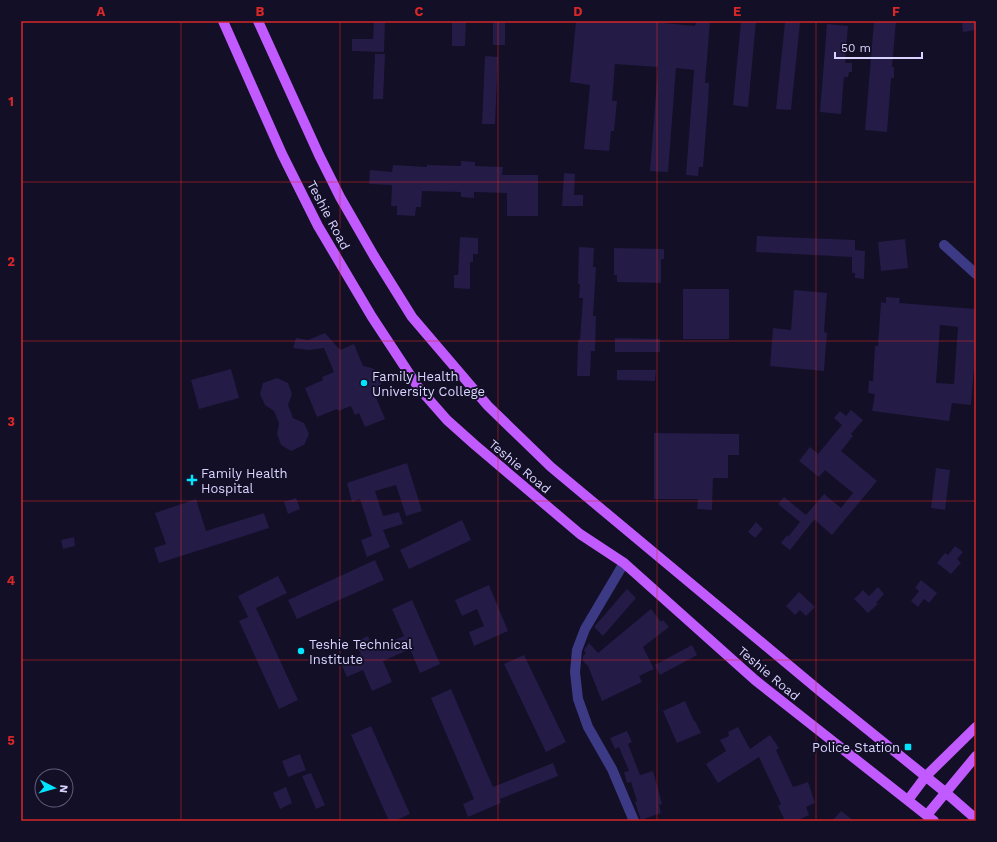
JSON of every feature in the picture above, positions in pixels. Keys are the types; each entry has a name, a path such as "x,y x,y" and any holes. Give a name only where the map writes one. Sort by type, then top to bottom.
{"main road":[{"name":"Teshie Road","path":"223,21 282,154 318,226 372,317 418,387 447,420 580,534 624,563 755,680 930,818"},
{"name":"Teshie Road","path":"258,21 319,155 340,197 374,256 412,318 488,406 551,467 821,692 926,776 976,819"},
{"path":"908,800 926,776 976,727"},
{"path":"930,818 945,792 976,756"}],"street":[{"path":"944,245 976,274"},
{"path":"624,563 585,629 577,650 575,672 578,699 588,727 612,770 634,821"}],"building":[{"path":"374,21 385,21 384,52 352,51 352,39 373,39"},
{"path":"452,21 466,21 465,46 452,46"},
{"path":"493,21 505,21 505,45 493,45"},
{"path":"576,21 643,21 695,26 696,21 710,21 705,83 709,83 708,104 703,167 699,167 698,176 686,175 694,70 676,68 668,172 650,171 658,67 615,64 612,101 617,101 614,131 611,131 609,151 584,149 590,85 570,82"},
{"path":"741,21 756,21 748,107 733,105"},
{"path":"874,21 896,21 892,67 894,67 894,78 891,78 887,132 865,130"},
{"path":"976,21 976,30 963,32 962,22"},
{"path":"785,22 800,23 791,110 776,109"},
{"path":"827,24 848,26 845,63 852,63 852,72 849,72 848,77 844,77 841,114 820,112"},
{"path":"375,54 385,54 383,99 373,99"},
{"path":"485,56 498,57 495,124 482,124"},
{"path":"461,161 475,162 475,166 503,167 502,175 538,175 538,216 507,216 507,193 474,192 474,198 461,197 461,192 422,191 421,207 416,207 415,216 397,215 397,206 391,206 392,185 369,184 370,170 392,172 393,165 427,167 427,165 461,166"},
{"path":"564,173 575,174 574,195 583,195 583,206 562,206"},
{"path":"757,236 855,240 855,250 865,251 864,279 855,278 855,273 852,273 852,257 756,252"},
{"path":"460,237 478,238 478,254 473,254 473,262 470,262 470,289 454,288 454,275 458,275"},
{"path":"905,239 908,268 881,271 878,242"},
{"path":"579,247 594,248 593,267 596,267 593,316 596,316 595,351 591,351 590,376 577,376 578,340 580,340 583,298 579,298"},
{"path":"614,248 664,249 664,259 661,259 661,283 617,282 617,275 614,275"},
{"path":"683,289 729,289 729,339 683,339"},
{"path":"794,290 827,293 824,332 827,333 824,371 770,366 773,328 791,330"},
{"path":"886,297 900,298 899,303 976,309 976,340 971,405 952,403 949,421 872,411 875,394 868,393 869,381 873,381 875,346 878,346 881,302 886,303","holes":["940,325 958,327 954,384 936,383"]},
{"path":"325,333 340,350 354,344 363,366 377,371 382,381 375,395 385,419 365,427 359,413 355,415 351,406 338,411 337,409 317,417 305,388 323,380 322,377 334,372 324,348 309,350 293,348 296,338 308,340"},
{"path":"615,338 660,339 660,352 615,352"},
{"path":"231,369 239,398 199,409 191,380"},
{"path":"617,370 656,370 655,381 617,380"},
{"path":"277,378 288,383 292,394 288,405 293,418 304,423 309,434 304,445 291,451 281,445 277,434 279,423 274,411 265,405 260,394 263,383"},
{"path":"851,410 863,420 851,434 853,436 841,451 877,481 832,535 815,520 790,550 781,543 800,522 778,504 784,497 806,515 824,494 841,508 853,493 825,470 819,477 799,461 810,447 818,454 842,425 834,418 840,411 846,416"},
{"path":"654,433 739,434 739,455 728,455 728,478 713,478 712,510 697,509 698,499 654,499"},
{"path":"407,463 422,511 406,516 396,485 375,491 383,516 399,512 403,524 383,530 390,547 367,557 361,540 372,536 360,499 352,502 347,483"},
{"path":"936,468 950,470 945,510 931,508"},
{"path":"296,498 300,509 288,514 284,502"},
{"path":"196,499 206,531 264,513 269,528 159,563 154,548 166,544 155,513"},
{"path":"462,520 471,540 409,569 400,550"},
{"path":"756,522 763,529 755,538 748,532"},
{"path":"74,537 75,546 63,549 61,540"},
{"path":"955,546 963,552 957,559 961,563 951,574 937,563 945,553 948,555"},
{"path":"375,560 384,580 297,619 288,600"},
{"path":"278,576 287,593 256,608 298,700 279,709 239,621 248,617 238,596"},
{"path":"921,580 937,593 929,603 924,599 918,607 911,601 919,591 915,588"},
{"path":"489,585 508,631 474,646 469,632 484,626 477,609 462,616 455,600"},
{"path":"878,587 884,594 876,603 878,604 868,613 854,599 863,590 869,596"},
{"path":"627,589 636,598 603,636 594,627"},
{"path":"799,592 815,607 806,616 800,610 795,615 786,606"},
{"path":"412,600 440,664 420,673 410,649 383,661 392,682 372,691 363,670 347,677 341,663 361,654 355,642 368,636 374,649 404,636 392,609"},
{"path":"651,609 661,622 663,620 669,627 643,647 654,669 639,676 642,682 602,701 588,666 583,661 583,656 586,653 584,650 589,643 598,653"},
{"path":"692,645 697,655 660,675 655,665"},
{"path":"524,655 566,742 546,752 504,664"},
{"path":"451,689 493,787 553,763 558,776 500,799 501,803 468,817 463,804 474,799 431,698"},
{"path":"685,701 701,733 677,743 663,711"},
{"path":"371,726 410,814 394,821 389,821 351,735"},
{"path":"738,727 750,749 770,735 779,748 776,750 793,787 808,782 815,803 806,807 809,815 796,821 785,821 778,806 781,804 759,757 718,783 706,764 726,751 720,740 729,736 728,732"},
{"path":"627,731 632,742 628,744 640,775 653,771 662,804 659,805 661,813 641,820 635,802 637,801 631,782 627,783 624,772 629,771 619,747 615,749 610,738"},
{"path":"300,754 306,770 288,777 282,761"},
{"path":"311,773 325,805 316,809 302,776"},
{"path":"286,787 292,803 280,809 273,793"},
{"path":"841,811 854,821 832,821"}],"place":[{"name":"Family Health University College","path":"364,383"},
{"name":"Family Health Hospital","path":"192,480"},
{"name":"Teshie Technical Institute","path":"301,651"},
{"name":"Police Station","path":"908,747"}]}
